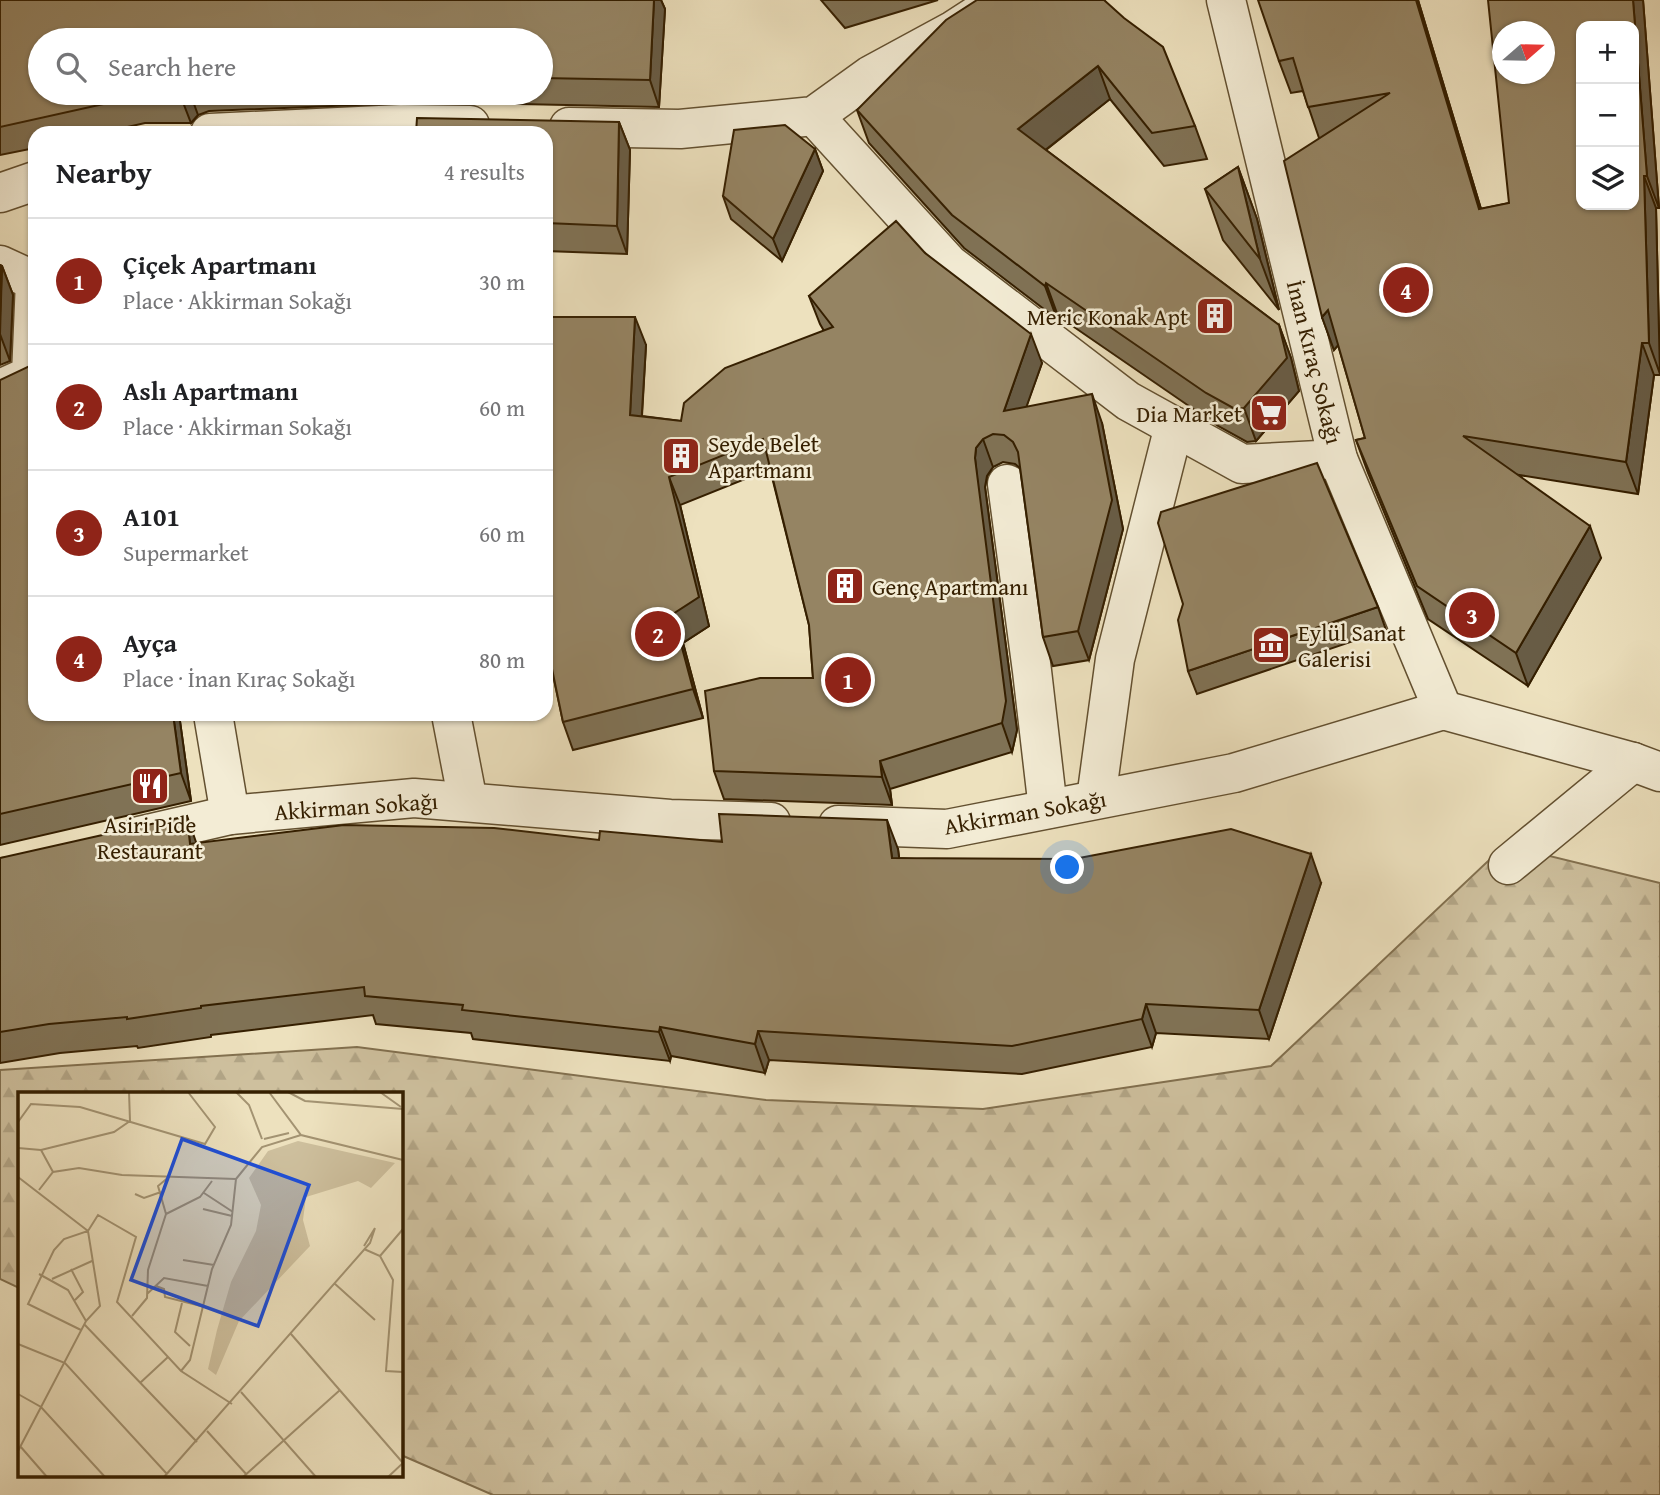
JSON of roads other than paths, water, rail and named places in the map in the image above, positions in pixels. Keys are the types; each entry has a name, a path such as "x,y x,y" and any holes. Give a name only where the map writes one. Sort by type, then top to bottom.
{"street":[{"path":"553,127 680,129 814,116 871,75 954,30 1000,0"},
{"name":"İnan Kıraç Sokağı","path":"1224,4 1338,459 1443,710"},
{"path":"814,116 949,264 1128,401 1242,464 1338,459"},
{"path":"359,126 520,126"},
{"path":"0,194 28,184"},
{"path":"0,265 28,278"},
{"path":"0,389 28,376"},
{"path":"1096,799 1115,659 1174,426"},
{"path":"1007,484 1048,808"},
{"path":"1443,710 1647,767"},
{"name":"Akkirman Sokağı","path":"109,842 230,815 414,798 670,819 947,829 1234,773 1443,710"},
{"path":"215,721 230,815"},
{"path":"452,721 468,802"},
{"path":"1508,865 1647,767"}],"place":[{"name":"Ayça","path":"1406,290"},
{"name":"Meric Konak Apt","path":"1215,316"},
{"name":"Dia Market","path":"1269,413"},
{"name":"Seyde Belet Apartmanı","path":"681,456"},
{"name":"Genç Apartmanı","path":"845,586"},
{"name":"A101","path":"1472,615"},
{"name":"Aslı Apartmanı","path":"658,634"},
{"name":"Eylül Sanat Galerisi","path":"1271,645"},
{"name":"Çiçek Apartmanı","path":"848,680"},
{"name":"Asiri Pide Restaurant","path":"150,786"}]}
